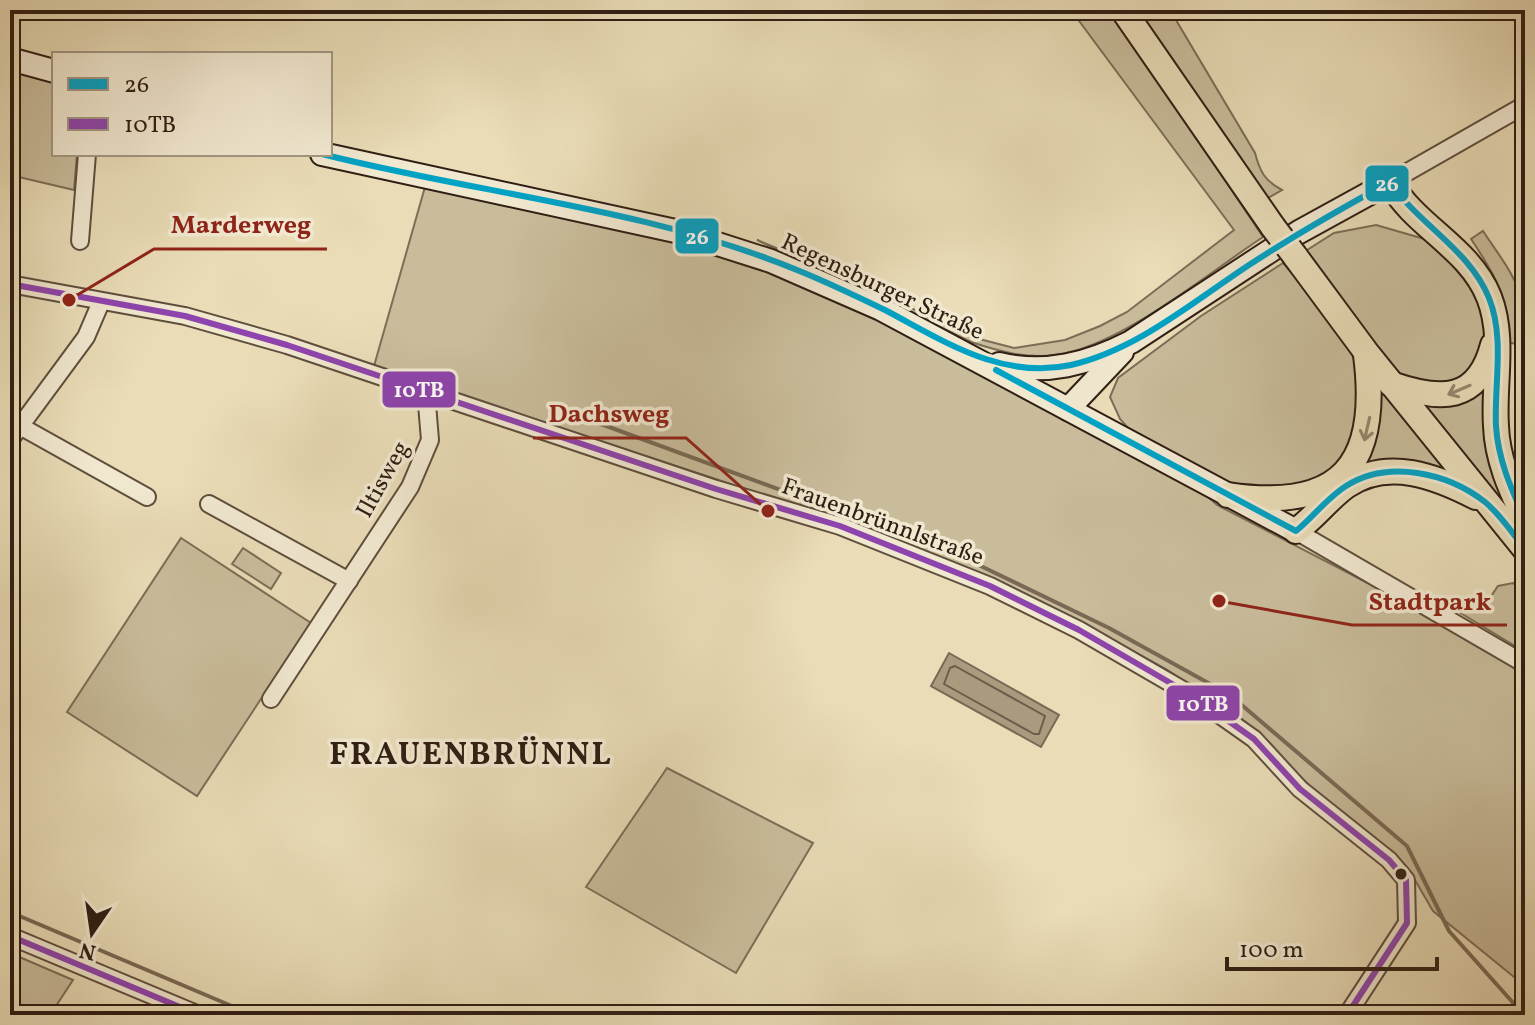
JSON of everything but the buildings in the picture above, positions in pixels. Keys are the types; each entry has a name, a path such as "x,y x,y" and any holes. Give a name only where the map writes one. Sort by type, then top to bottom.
{"main road":[{"path":"1123,10 1273,227 1366,352 1525,549"},
{"path":"1390,182 1403,205 1473,267 1489,297 1496,335 1498,450 1525,519"},
{"path":"1391,384 1437,396 1460,391 1485,368 1496,335"},
{"path":"1228,495 1254,499 1300,498 1327,486 1349,468 1359,454 1370,419 1366,352"},
{"path":"1296,531 1348,485 1375,474 1414,472 1432,477 1484,502"},
{"path":"1296,531 1300,498"}],"street":[{"path":"10,59 52,70"},
{"path":"974,358 1024,368 1077,364 1131,342 1299,232 1525,105"},
{"path":"80,241 87,156"},
{"name":"Regensburger Straße","path":"331,156 680,232 745,251 852,295 1296,531"},
{"name":"Frauenbrünnlstraße","path":"10,284 176,314 237,330 716,489 840,526 1024,601 1193,696 1254,739 1319,806 1389,860 1406,880 1408,908 1400,938 1347,1015"},
{"path":"101,302 86,337 15,433 147,497"},
{"path":"1068,409 1131,342"},
{"path":"1068,409 1067,390 1077,364"},
{"name":"Iltisweg","path":"271,699 410,487 427,452 430,429 426,392"},
{"path":"209,504 349,581"},
{"path":"1296,531 1525,664"},
{"path":"10,936 199,1015"}],"shaded area":[{"path":"1071,10 1112,10 1263,237 1135,324 1080,349 1044,356 1013,353 971,342 757,240 864,284 964,335 1014,348 1065,340 1127,312 1234,230"},
{"path":"1138,10 1170,10 1255,153 1264,175 1282,190 1268,198"},
{"path":"10,69 52,80 52,156 77,156 74,190 10,175"},
{"path":"425,187 652,236 744,261 876,317 1198,488 1217,505 1445,623 1525,675 1525,986 1433,911 1408,868 1390,850 1334,810 1242,719 1166,669 1075,620 842,521 374,366"},
{"path":"1376,225 1428,240 1471,277 1489,328 1484,357 1455,386 1411,384 1391,368 1304,252 1334,233"},
{"path":"1483,231 1516,283 1523,310 1520,344 1510,343 1504,300 1471,239"},
{"path":"1283,263 1317,302 1349,349 1360,379 1359,422 1345,458 1316,481 1297,487 1247,488 1196,469 1130,430 1120,419 1110,397 1118,378 1201,316"},
{"path":"1484,383 1512,505 1505,509 1422,405"},
{"path":"1382,387 1446,466 1443,469 1432,466 1360,470 1379,388"},
{"path":"181,538 311,623 197,796 67,712"},
{"path":"243,548 281,573 271,589 232,564"},
{"path":"1513,583 1525,595 1525,652 1449,606 1453,600 1474,607 1485,605 1498,586"},
{"path":"667,768 813,843 736,973 586,887"},
{"path":"10,953 73,980 50,1015 10,1015"}],"water":[{"path":"949,653 1059,715 1041,747 931,686"}],"waterway":[{"path":"590,420 958,555 1109,628 1230,695 1407,846 1449,931 1524,1015"},
{"path":"10,912 253,1015"}],"transit line":[{"name":"26","path":"330,156 682,231 808,275 974,355 1021,367 1045,368 1095,358 1142,336 1284,243 1390,182 1457,251 1489,298 1498,345 1497,438 1506,474 1525,519"},
{"name":"10TB","path":"10,284 185,316 287,345 716,489 840,526 990,586 1079,630 1193,696 1254,739 1300,789 1389,860 1406,880 1407,923 1347,1015"},
{"name":"26","path":"996,370 1296,531 1346,486 1380,473 1417,473 1454,483 1485,502 1525,549"},
{"name":"10TB","path":"10,936 199,1015"}],"place":[{"name":"Marderweg","path":"69,300"},
{"name":"Dachsweg","path":"768,511"},
{"name":"Stadtpark","path":"1219,601"}],"district":[{"name":"FRAUENBRÜNNL","path":"471,753"}]}
